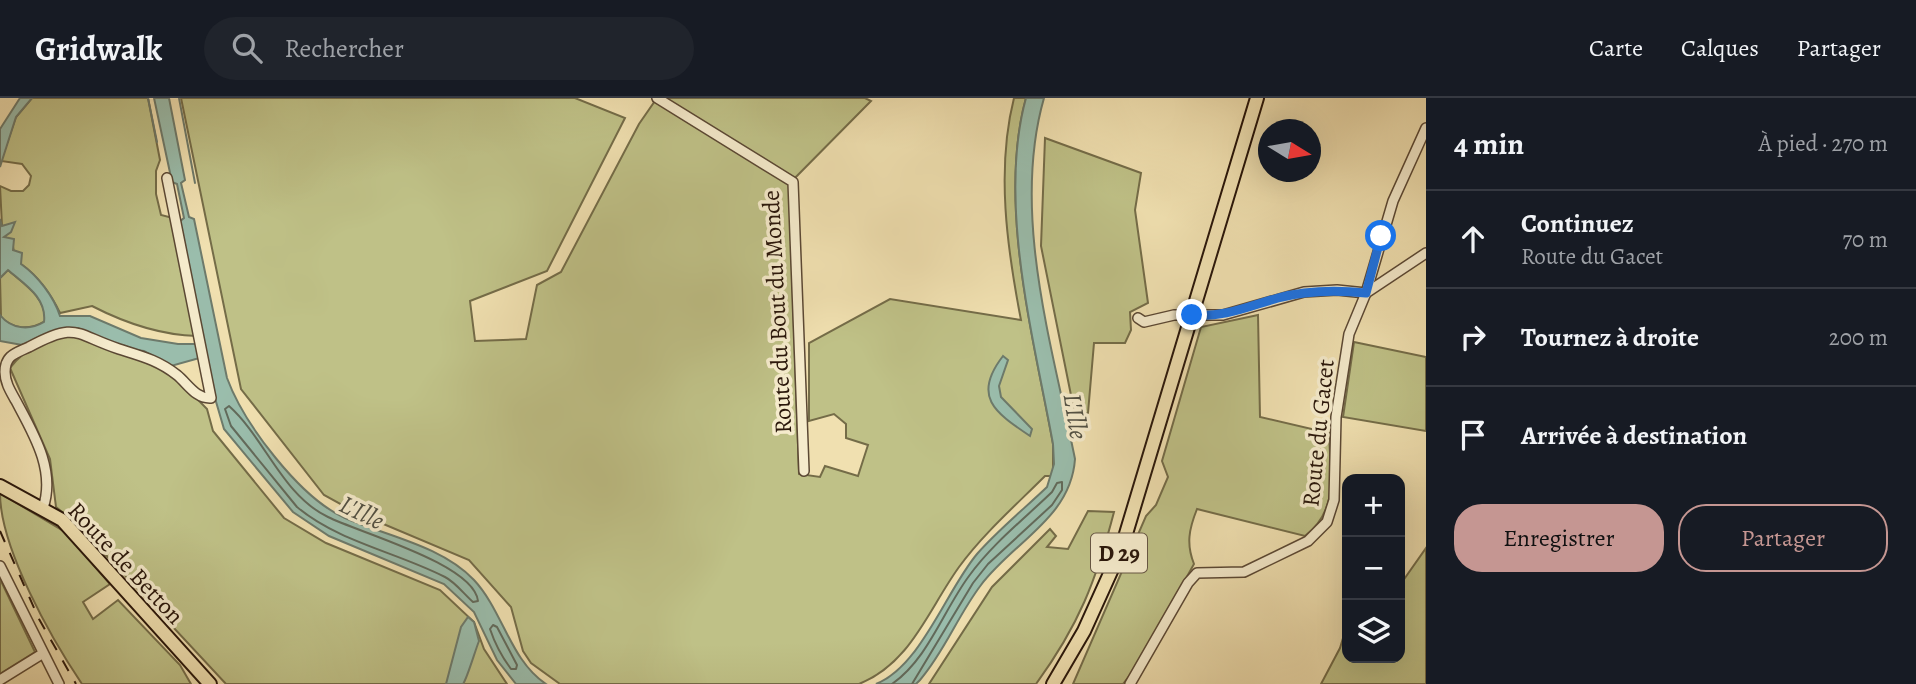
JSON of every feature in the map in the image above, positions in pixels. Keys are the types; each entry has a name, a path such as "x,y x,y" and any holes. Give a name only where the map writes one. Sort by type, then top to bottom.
{"main road":[{"name":"D 29","path":"1053,684 1084,631 1122,547 1256,98"},
{"name":"Route de Betton","path":"0,486 62,520 210,684"}],"street":[{"name":"Route du Bout du Monde","path":"657,98 793,182 804,471"},
{"name":"Route du Gacet","path":"1130,684 1188,583 1198,572 1244,572 1298,547 1317,535 1328,522 1334,500 1336,416 1349,334 1366,293 1393,201 1426,128"},
{"path":"43,508 46,491 40,447 6,383 8,358 51,336 84,333 113,346 150,357 178,375 200,397 211,398 167,178"},
{"path":"1138,318 1144,322 1174,315 1223,315 1304,292 1337,290 1366,293 1426,253"},
{"path":"0,566 58,684"},
{"path":"0,680 41,654"}],"green space":[{"path":"32,98 148,98 160,160 156,171 156,194 161,215 173,218 197,336 143,327 92,306 60,313 44,286 21,264 21,253 14,252 12,242 3,237 11,225 2,226 0,186 11,191 23,191 29,185 31,176 22,164 1,161 16,117"},
{"path":"181,98 575,98 625,118 547,271 470,301 475,341 526,339 537,285 561,272 639,124 657,98 865,98 871,101 789,184 799,474 820,477 825,466 858,476 868,445 846,438 846,424 834,414 809,421 809,343 890,299 1021,320 1011,265 1005,180 1014,98 1026,98 1018,139 1015,182 1017,226 1028,316 1053,444 1053,476 1045,476 978,543 959,567 917,634 892,663 859,684 560,684 531,663 523,651 511,607 469,560 355,512 324,495 241,389"},
{"path":"1045,138 1141,173 1135,210 1148,303 1130,312 1131,330 1125,343 1094,343 1088,413 1075,415 1041,246"},
{"path":"8,270 38,298 45,321 22,327 1,317 0,278"},
{"path":"1258,315 1260,417 1329,433 1331,476 1324,514 1305,536 1197,509 1190,536 1194,564 1137,666 1123,684 1073,684 1146,516 1156,505 1168,477 1162,461 1201,327"},
{"path":"87,334 171,372 207,409 213,431 284,518 326,543 440,590 474,622 484,649 507,684 226,684 78,525 56,507 50,459 10,368 34,347 66,336"},
{"path":"1354,342 1426,357 1426,431 1343,417"},
{"path":"0,493 65,532 110,584 83,602 93,619 118,600 180,665 191,684 82,684 29,592 8,540"},
{"path":"1088,511 1114,512 1093,581 1075,622 1036,684 929,684 992,587 1050,529 1056,536 1047,547 1068,549"},
{"path":"1426,548 1426,684 1321,684 1342,641 1342,663 1405,663 1405,578"},
{"path":"0,579 35,652 0,674"}],"water":[{"path":"20,98 32,98 16,117 0,167 0,129"},
{"path":"154,98 169,98 185,180 181,183 189,217 194,219 227,378 260,437 292,477 328,508 345,518 430,550 461,568 484,592 524,662 546,684 516,684 497,660 474,612 444,584 329,536 293,512 224,429 203,357 171,366 144,351 127,349 78,328 22,345 0,341 0,315 15,326 32,327 44,322 44,313 33,292 8,270 0,278 0,219 2,226 15,222 11,232 4,237 14,239 13,250 22,253 21,264 45,287 60,316 90,316 141,338 178,344 200,344 179,222 184,218 177,184 172,182"},
{"path":"1026,98 1044,98 1035,142 1033,233 1046,325 1075,459 1071,480 1052,513 981,585 920,680 916,684 876,684 892,675 920,645 977,554 1047,487 1054,464 1053,444 1021,271 1017,226 1015,182 1018,139"},
{"path":"1003,356 1008,360 999,386 1001,397 1032,429 1030,436 1006,419 991,402 989,382"},
{"path":"468,617 474,622 479,641 463,684 446,684 461,627"}],"waterway":[{"path":"148,98 157,142"},
{"path":"179,98 195,183"}],"railway":[{"path":"0,531 39,619 76,684"}],"route":[{"path":"1192,315 1223,315 1304,292 1337,290 1366,293 1381,236"}],"water label":[{"name":"L'Ille","path":"1076,416"},
{"name":"L'Ille","path":"362,512"}]}
